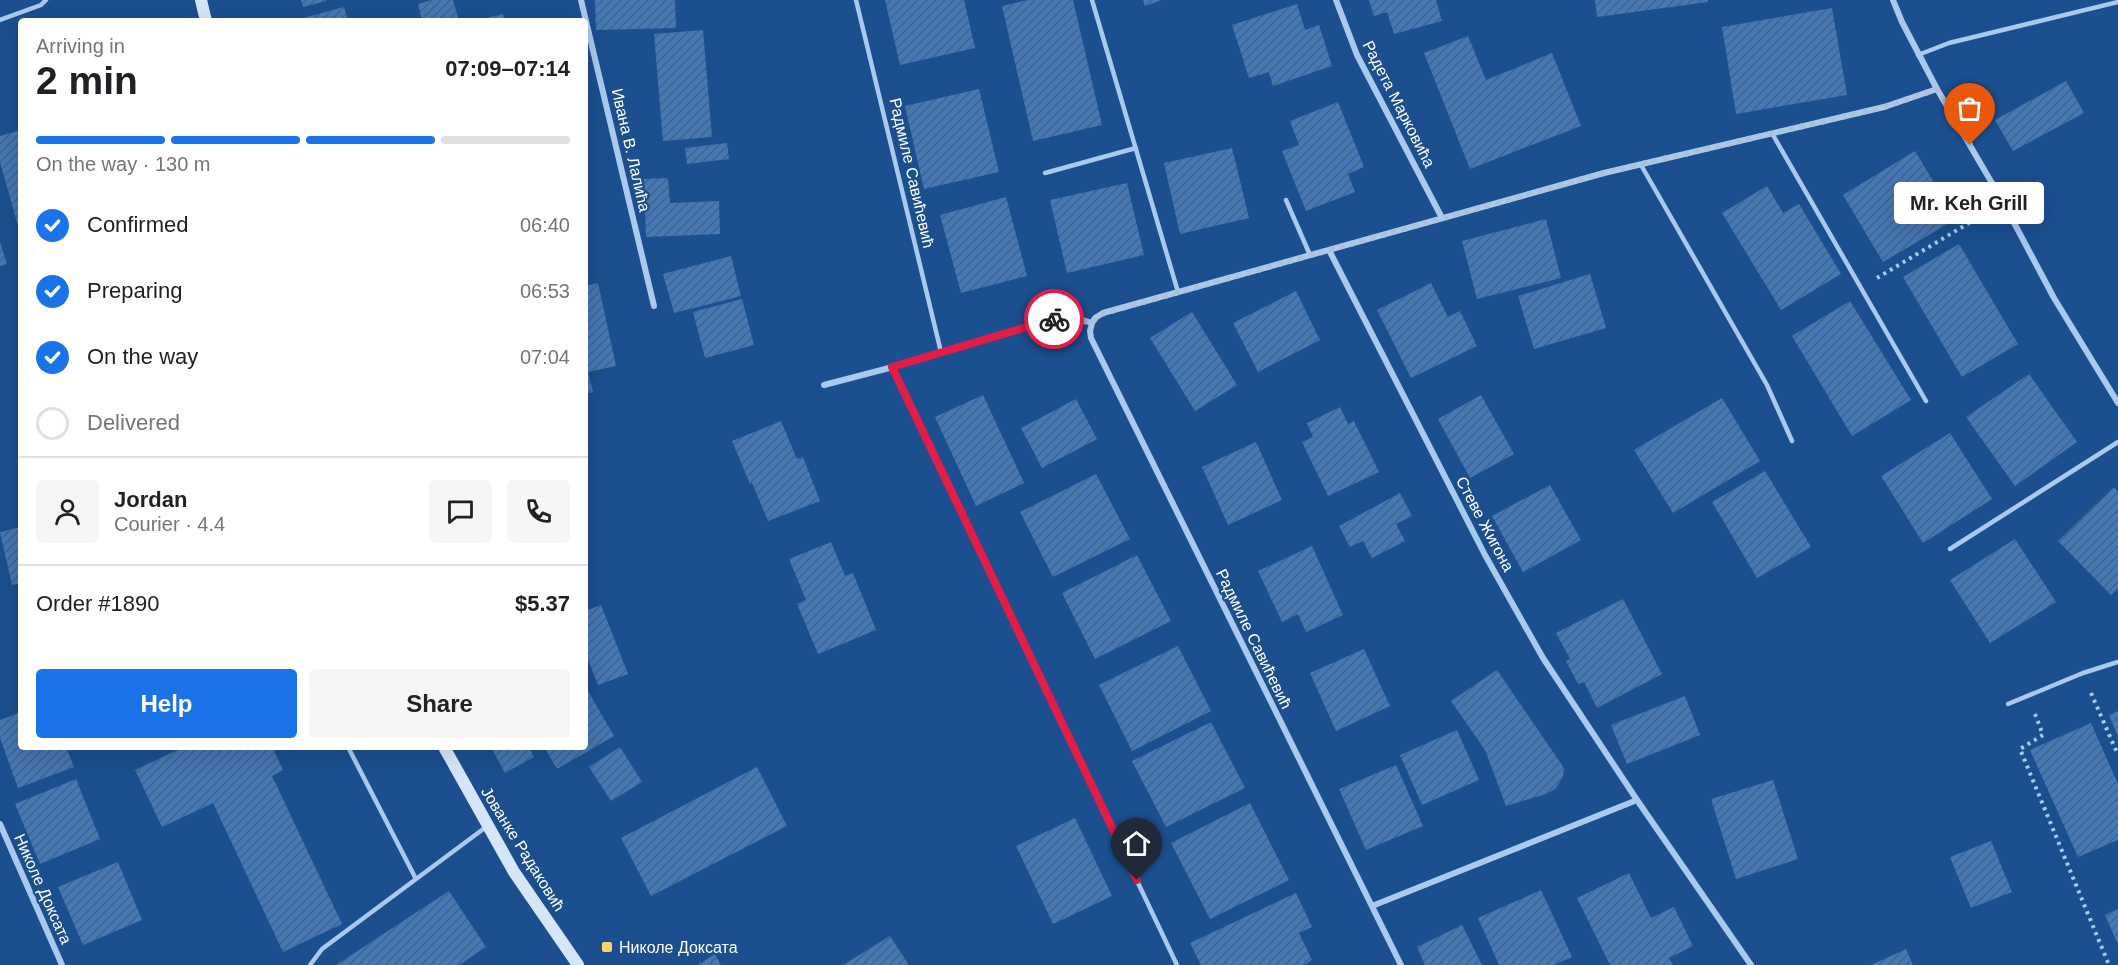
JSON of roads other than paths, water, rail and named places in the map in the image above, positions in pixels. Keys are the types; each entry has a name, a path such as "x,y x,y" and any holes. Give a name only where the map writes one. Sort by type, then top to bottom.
{"main road":[{"path":"201,0 205,18"},
{"name":"Јованке Радаковић","path":"446,750 514,872 578,965"}],"street":[{"name":"Ивана В. Лалића","path":"581,0 585,18"},
{"name":"Радета Марковића","path":"1336,0 1357,55 1442,218"},
{"path":"1893,0 1918,55 2003,202 2054,298 2118,403"},
{"name":"Ивана В. Лалића","path":"588,29 654,306"},
{"path":"824,385 1056,318 1076,318 1092,323 1095,318 1103,314 1581,179 1884,107 1937,89"},
{"name":"Стеве Жигона","path":"1329,250 1485,555 1543,658 1637,800 1751,965"},
{"name":"Радмиле Савићевић","path":"1092,323 1091,338 1401,965"},
{"path":"1372,906 1637,800"},
{"name":"Николе Доксата","path":"0,824 62,965"}],"lane":[{"path":"0,20 40,5 46,0"},
{"name":"Радмиле Савићевић","path":"856,0 941,352"},
{"path":"1092,0 1178,292"},
{"path":"1918,55 1949,43 2118,2"},
{"path":"1773,135 1926,401"},
{"path":"1045,173 1136,148"},
{"path":"1641,165 1767,385 1792,441"},
{"path":"1286,200 1310,255"},
{"path":"892,367 1177,965"},
{"path":"1950,549 2118,442"},
{"path":"2008,704 2083,673 2118,662"},
{"path":"350,750 416,879"},
{"path":"310,965 322,949 488,826"}],"place":[{"name":"Mr. Keh Grill","path":"1970,145"},
{"name":"Николе Доксата","path":"607,947"}]}
